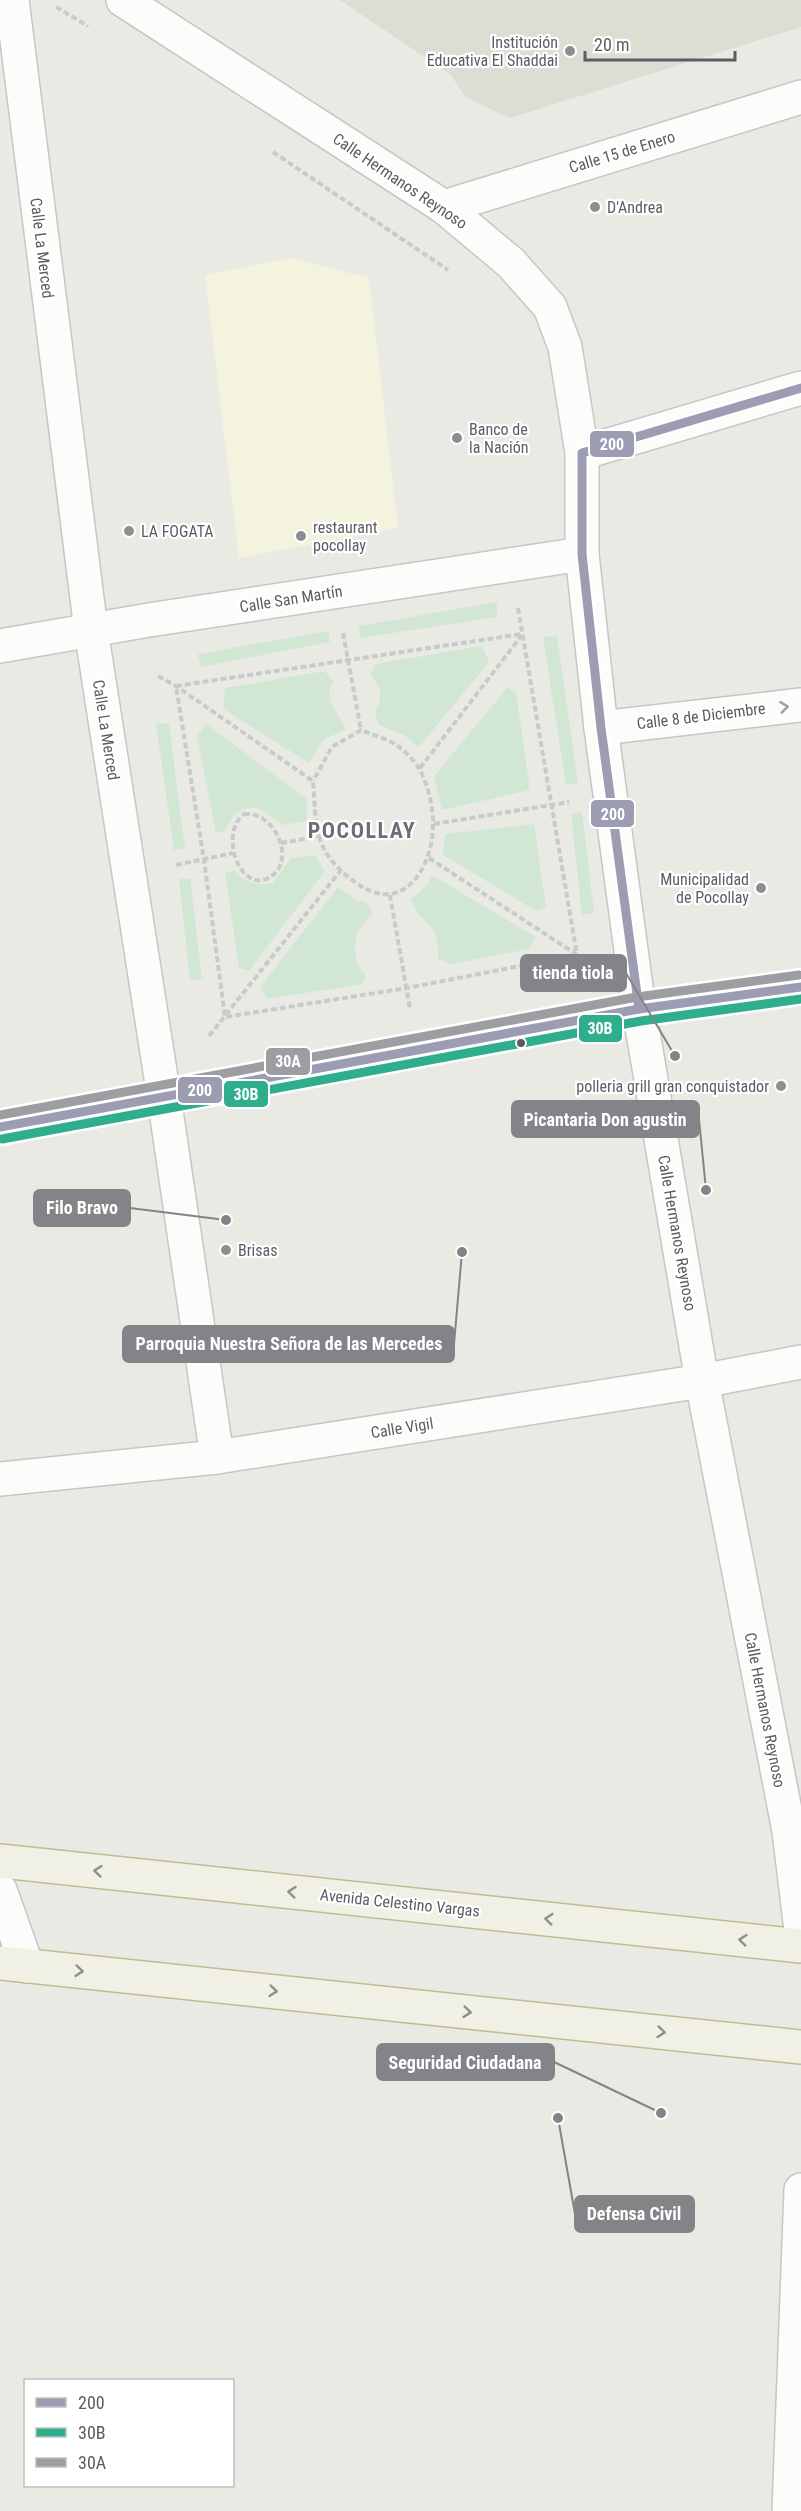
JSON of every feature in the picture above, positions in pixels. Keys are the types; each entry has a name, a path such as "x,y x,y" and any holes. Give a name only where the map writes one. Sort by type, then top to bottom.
{"highway":[{"name":"Avenida Celestino Vargas","path":"0,1861 801,1946"},
{"path":"14,1964 801,2047"}],"street":[{"name":"Calle La Merced","path":"12,0 91,630 164,1097 217,1458"},
{"name":"Calle Hermanos Reynoso","path":"123,0 444,207 511,263 550,307 565,347 582,453 582,554 601,728 639,1009 702,1381 789,1831 801,1930"},
{"name":"Calle 15 de Enero","path":"444,207 801,97"},
{"path":"582,453 801,388"},
{"name":"Calle San Martín","path":"0,646 582,554"},
{"name":"Calle 8 de Diciembre","path":"601,728 801,705"},
{"path":"0,1127 639,1009 801,987"},
{"name":"Calle Vigil","path":"0,1479 217,1458 702,1381 801,1362"},
{"path":"0,1890 14,1964"},
{"path":"789,2511 801,2190"}],"path":[{"path":"53,5 89,27"},
{"path":"266,147 452,273"},
{"path":"517,599 577,955"},
{"path":"343,628 361,730"},
{"path":"176,686 522,634"},
{"path":"420,768 522,634"},
{"path":"158,676 176,686 313,781"},
{"path":"176,686 204,860 225,1017"},
{"path":"361,730 397,745 420,768 429,793 434,824 429,858 421,874 404,890 390,895 370,892 341,870 324,849 321,837 313,781 332,747 361,730"},
{"path":"434,824 572,802"},
{"path":"244,814 259,816 268,821 281,843 282,857 273,875 264,880 254,880 246,874 233,853 231,837 238,818 244,814"},
{"path":"281,843 321,837"},
{"path":"176,865 233,853"},
{"path":"429,858 596,967"},
{"path":"209,1036 341,870"},
{"path":"390,895 410,1012"},
{"path":"225,1017 407,988 577,955"}],"shaded area":[{"name":"Institución Educativa El Shaddai","path":"340,0 801,0 801,27 510,118 465,97 451,75"},
{"path":"291,258 369,278 398,528 239,558 205,275"},
{"path":"497,602 497,617 360,638 358,626"},
{"path":"328,631 330,642 201,667 198,654"},
{"path":"557,636 578,783 566,785 543,637"},
{"path":"482,646 489,662 419,747 404,735 379,725 375,713 380,692 377,683 370,675 375,664"},
{"path":"325,671 333,681 329,697 330,703 345,730 323,740 309,763 223,709 225,688"},
{"path":"507,688 516,692 530,790 442,810 434,776"},
{"path":"169,723 185,848 174,850 156,724"},
{"path":"206,724 307,799 307,821 282,825 258,807 241,810 226,830 216,833 197,736"},
{"path":"582,812 594,913 582,915 571,814"},
{"path":"534,824 546,908 536,911 443,855 445,834"},
{"path":"314,855 325,871 249,971 239,968 225,873 235,871 244,879 257,884 273,883 291,858"},
{"path":"432,875 536,937 529,949 451,964 438,959 438,946 433,930 419,914 411,899 427,885"},
{"path":"190,878 202,978 190,981 179,879"},
{"path":"338,887 356,900 367,903 373,915 360,928 355,944 357,961 366,976 363,984 267,999 260,987"}],"transit line":[{"name":"200","path":"639,1009 601,728 582,554 582,453 801,388"},
{"name":"30A","path":"0,1115 637,997 799,975"},
{"name":"200","path":"0,1127 639,1009 801,987"},
{"name":"30B","path":"2,1139 641,1021 801,999"}],"place":[{"name":"Institución Educativa El Shaddai","path":"570,51"},
{"name":"D'Andrea","path":"595,207"},
{"name":"Banco de la Nación","path":"457,438"},
{"name":"LA FOGATA","path":"129,531"},
{"name":"restaurant pocollay","path":"301,536"},
{"name":"Municipalidad de Pocollay","path":"761,888"},
{"name":"tienda tiola","path":"675,1056"},
{"name":"polleria grill gran conquistador","path":"781,1086"},
{"name":"Picantaria Don agustin","path":"706,1190"},
{"name":"Filo Bravo","path":"226,1220"},
{"name":"Brisas","path":"226,1250"},
{"name":"Parroquia Nuestra Señora de las Mercedes","path":"462,1252"},
{"name":"Seguridad Ciudadana","path":"661,2113"},
{"name":"Defensa Civil","path":"558,2118"}],"district":[{"name":"POCOLLAY","path":"362,830"}]}
